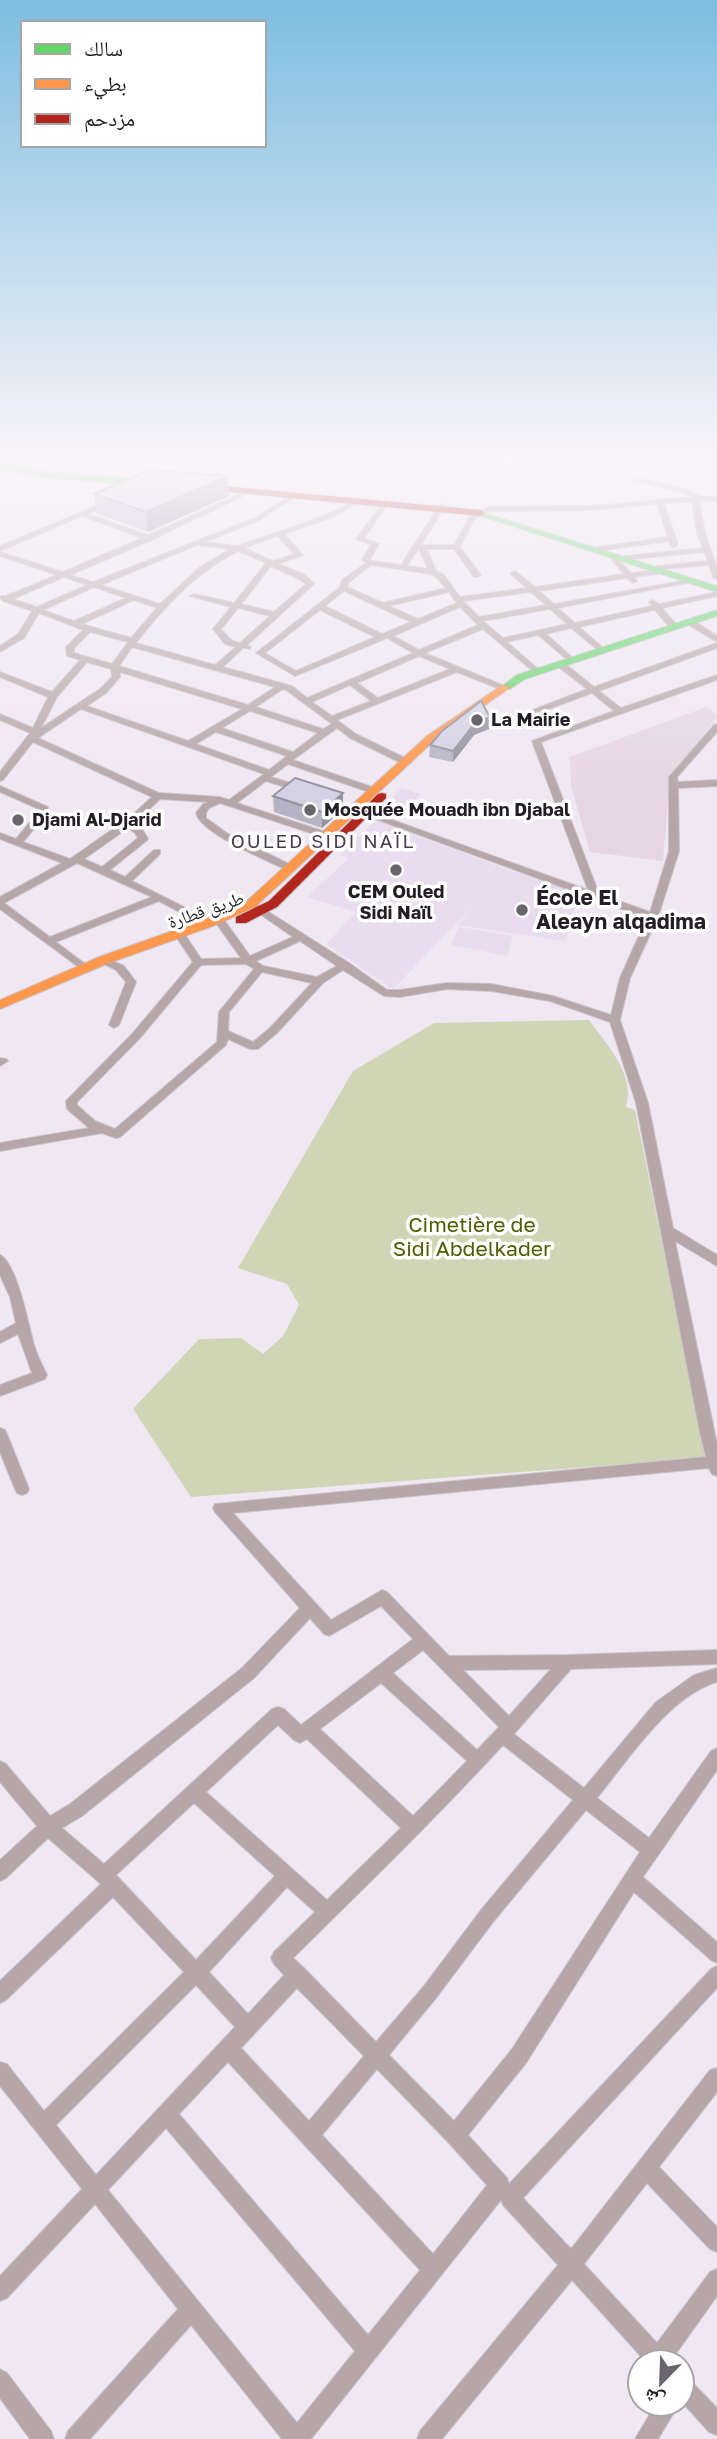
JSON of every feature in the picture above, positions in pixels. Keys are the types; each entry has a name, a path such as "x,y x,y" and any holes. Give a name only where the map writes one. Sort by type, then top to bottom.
{"main road":[{"path":"658,570 717,592"},
{"name":"طريق قطارة","path":"256,907 290,868 404,761 441,730 503,687 535,671 717,613"},
{"name":"طريق قطارة","path":"0,1014 110,962 282,895 353,808 441,741 445,733 441,730"},
{"name":"طريق قطارة","path":"4,1000 84,968 110,962"}],"street":[{"path":"45,570 161,607"},
{"path":"3,598 76,570"},
{"path":"0,650 21,636 37,610 128,570"},
{"path":"33,735 103,691 116,677 115,666 132,643 161,607 200,570"},
{"path":"265,570 217,629 228,642 260,653 295,674"},
{"path":"217,668 310,584 284,570"},
{"path":"260,653 343,588 345,582 362,570"},
{"path":"420,570 440,576 459,602 535,671"},
{"path":"473,570 477,575"},
{"path":"626,570 629,577 674,627"},
{"path":"190,744 286,687 295,674 419,623 459,602 629,577 658,570"},
{"path":"515,573 599,649"},
{"path":"309,700 420,653 480,623 553,606 693,581"},
{"path":"343,588 419,623"},
{"path":"382,605 449,590"},
{"path":"502,641 717,592"},
{"path":"194,596 277,615"},
{"path":"75,624 133,597"},
{"path":"3,598 132,643 286,687 309,700 360,741 404,761"},
{"path":"320,606 420,653 503,687"},
{"path":"691,622 717,642"},
{"path":"88,629 70,647 70,654 324,732"},
{"path":"539,632 591,688 618,710"},
{"path":"516,718 717,642"},
{"path":"0,778 33,735 53,696 85,659"},
{"path":"232,802 291,759 335,721 457,669"},
{"path":"0,674 53,696"},
{"path":"595,896 536,741 717,677"},
{"path":"352,683 378,702"},
{"path":"80,706 190,744 316,794"},
{"path":"2,721 157,796 232,802 326,835"},
{"path":"651,1850 584,1800 508,1732 382,1597 329,1629 220,1508 715,1466 642,1103 615,1020 625,978 653,918 674,851 673,777 717,727"},
{"path":"215,729 372,790"},
{"path":"674,786 717,783"},
{"path":"0,789 44,807 44,811 18,842"},
{"path":"84,968 0,902 74,861 154,802 157,796"},
{"path":"220,800 206,806 201,813 202,819 225,836 290,868"},
{"path":"353,808 653,918"},
{"path":"104,870 143,839 139,831 126,823"},
{"path":"0,836 104,870 216,922 248,961 260,968 319,981"},
{"path":"127,881 157,852"},
{"path":"49,941 160,897"},
{"path":"256,907 384,993 398,995 443,986 487,986 524,990 577,1004 615,1020"},
{"path":"180,936 198,962"},
{"path":"260,968 224,1012 222,1043 116,1133 91,1124 71,1106 72,1101 136,1036 198,962 248,961 301,937"},
{"path":"110,962 131,982 114,1025"},
{"path":"223,1033 254,1047 273,1031 319,981 345,965"},
{"path":"0,1147 103,1129"},
{"path":"669,1231 717,1261"},
{"path":"0,1260 16,1297 28,1347 40,1375 0,1391"},
{"path":"0,1338 24,1325"},
{"path":"0,1434 22,1489"},
{"path":"0,1872 48,1827 76,1810 248,1672 309,1609"},
{"path":"0,1994 194,1792 278,1714 300,1735 424,1640"},
{"path":"446,1663 717,1657"},
{"path":"567,1662 508,1732 414,1829 281,1958 455,2135 647,2348"},
{"path":"380,1673 479,1762"},
{"path":"309,2136 378,2055 487,1916 662,1707 700,1680 717,1675"},
{"path":"308,1729 414,1829"},
{"path":"455,2135 519,2056 651,1850 717,1756"},
{"path":"0,1769 48,1827 109,1880 248,2027"},
{"path":"194,1792 328,1912"},
{"path":"44,2124 197,1972 287,1875"},
{"path":"632,1880 717,1954"},
{"path":"0,2291 298,1974"},
{"path":"0,2071 296,2439 433,2269 717,1975"},
{"path":"229,2049 433,2269"},
{"path":"428,2439 571,2265 717,2077"},
{"path":"167,2114 368,2350"},
{"path":"647,2168 717,2242"},
{"path":"668,2348 717,2279"},
{"path":"76,2439 192,2309"},
{"path":"0,2380 43,2439"},
{"path":"696,2401 717,2424"},
{"path":"646,2439 659,2418"}],"shaded area":[{"path":"706,707 717,714 717,718 670,777 663,861 590,852 571,786 570,757"},
{"path":"401,788 421,794 402,815 383,809"},
{"path":"375,820 508,870 579,891 566,941 457,925 475,904 393,989 326,944 356,912 307,897 349,858 341,855"},
{"path":"459,927 513,936 507,956 451,945"}],"green space":[{"name":"Cimetière de Sidi Abdelkader","path":"589,1020 618,1061 627,1083 626,1107 635,1110 706,1458 191,1497 133,1409 199,1339 241,1338 263,1354 283,1336 299,1305 287,1284 238,1268 353,1071 434,1023"}],"building":[{"path":"481,701 490,717 475,723 453,751 430,745 442,731"},
{"path":"295,778 343,793 322,812 273,796"}],"traffic: fast":[{"path":"657,570 717,589"},
{"path":"506,687 521,677 717,613"}],"traffic: slow":[{"path":"0,1005 104,960 208,923 251,904 431,738 506,687"}],"traffic: jam":[{"path":"241,920 273,904 382,796"}],"place":[{"name":"La Mairie","path":"477,720"},
{"name":"Mosquée Mouadh ibn Djabal","path":"310,810"},
{"name":"Djami Al-Djarid","path":"18,820"},
{"name":"CEM Ouled Sidi Naïl","path":"396,870"},
{"name":"École El Aleayn alqadima","path":"522,910"}],"district":[{"name":"OULED SIDI NAÏL","path":"323,841"}]}
